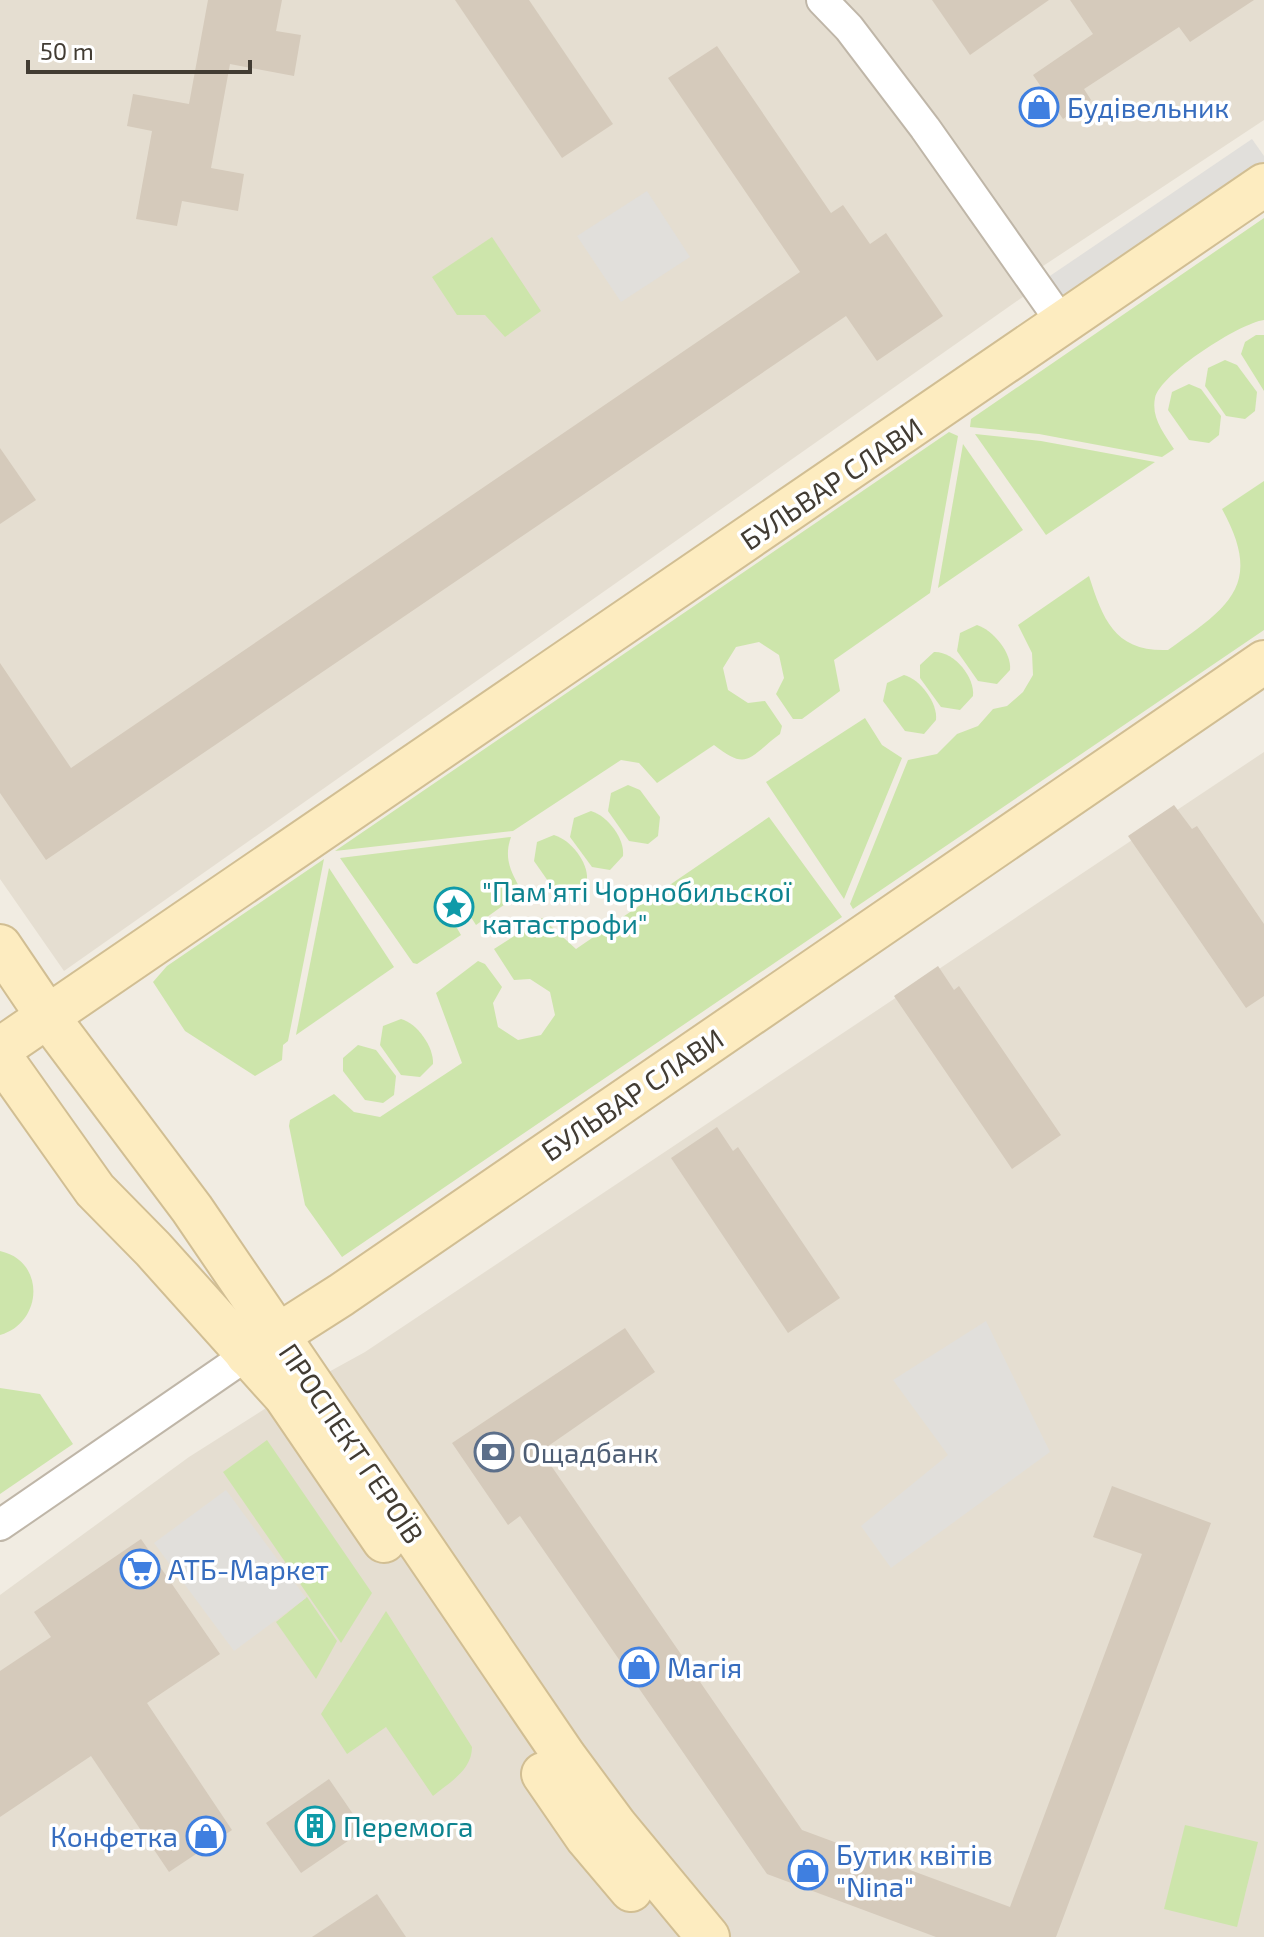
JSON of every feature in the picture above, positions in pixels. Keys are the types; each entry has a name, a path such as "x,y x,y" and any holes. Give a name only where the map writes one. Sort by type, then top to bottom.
{"main road":[{"name":"БУЛЬВАР СЛАВИ","path":"0,1049 1264,185"},
{"name":"БУЛЬВАР СЛАВИ","path":"262,1345 341,1295 1264,662"},
{"name":"ПРОСПЕКТ ГЕРОЇВ","path":"0,946 48,1017 192,1209 285,1396 587,1838 670,1937"},
{"name":"ПРОСПЕКТ ГЕРОЇВ","path":"0,1056 95,1190 153,1249 262,1345 616,1826 708,1937"}],"street":[{"path":"822,0 849,28 925,128 1063,324"},
{"name":"БУЛЬВАР СЛАВИ","path":"0,1525 262,1345"}],"shaded area":[{"path":"0,0 1264,0 1264,120 1040,268 1037,287 64,971 0,879"},
{"path":"1252,139 1264,156 1264,173 1061,311 1041,282"},
{"path":"647,191 690,257 621,302 577,236"},
{"path":"1264,752 1264,1937 0,1937 0,1595 189,1457 285,1396 365,1352"},
{"path":"986,1321 1050,1452 891,1568 861,1526 948,1455 893,1380"},
{"path":"226,1490 306,1598 234,1651 154,1543"}],"green space":[{"path":"1264,218 1264,320 1238,330 1202,351 1160,388 1155,398 1155,412 1174,449 1162,457 1039,434 970,427 971,419"},
{"path":"492,237 541,311 505,337 485,315 457,315 432,277"},
{"path":"1256,335 1264,335 1264,391 1241,354 1245,342"},
{"path":"1225,360 1237,365 1257,392 1255,411 1245,419 1226,416 1205,386 1208,368"},
{"path":"1189,384 1201,389 1221,416 1219,435 1209,443 1189,440 1168,410 1172,392"},
{"path":"949,432 958,436 930,593 834,660 840,691 802,719 793,719 776,694 784,678 779,655 759,642 736,647 723,668 728,690 748,703 765,701 782,726 780,734 754,755 734,758 714,745 657,783 639,763 621,760 513,831 335,851"},
{"path":"975,434 1041,441 1155,462 1046,535"},
{"path":"963,444 1023,530 938,588"},
{"path":"1264,481 1264,630 853,909 850,904 908,760 937,754 957,734 978,726 993,709 1007,706 1023,692 1033,675 1032,653 1018,625 1089,576 1106,619 1123,639 1150,649 1168,650 1208,621 1234,592 1240,557 1222,509"},
{"path":"977,625 995,637 1008,656 1010,670 997,684 978,681 957,651 960,633"},
{"path":"934,652 956,660 971,681 973,696 960,710 941,707 920,678 920,665"},
{"path":"904,675 922,687 934,706 936,720 924,734 905,731 883,701 887,683"},
{"path":"865,718 882,745 902,758 844,899 766,782"},
{"path":"628,785 640,790 660,817 658,836 648,844 629,841 608,811 611,793"},
{"path":"591,811 609,823 621,842 623,856 610,870 592,867 570,837 574,818"},
{"path":"769,817 842,917 342,1257 305,1205 290,1120 334,1094 354,1112 380,1117 462,1063 436,993 478,961 485,964 502,987 493,1003 498,1027 518,1040 541,1035 555,1015 550,992 530,979 514,980 494,949 542,918 576,949"},
{"path":"554,835 572,847 585,866 587,879 574,893 555,891 534,861 537,842"},
{"path":"511,837 508,860 522,892 476,925 458,897 444,906 461,935 417,964 413,963 340,858"},
{"path":"324,859 282,1060 255,1076 185,1031 153,982 167,966"},
{"path":"329,868 394,967 296,1035"},
{"path":"401,1019 418,1031 431,1050 433,1064 420,1077 401,1075 380,1045 383,1026"},
{"path":"358,1045 376,1050 396,1076 394,1095 383,1103 365,1100 343,1071 343,1058"},
{"path":"0,1251 15,1257 25,1267 32,1279 33,1292 25,1318 0,1335"},
{"path":"0,1388 40,1394 73,1444 0,1494"},
{"path":"267,1440 372,1593 341,1643 223,1472"},
{"path":"307,1597 337,1641 316,1679 276,1622"},
{"path":"386,1611 472,1747 464,1769 433,1796 386,1727 347,1754 321,1714"},
{"path":"1185,1825 1258,1842 1237,1927 1164,1909"}],"building":[{"path":"208,0 282,0 276,31 301,35 294,76 230,64 211,168 244,174 238,211 182,201 177,226 136,219 152,131 127,126 133,94 189,104"},
{"path":"455,0 529,0 613,124 562,158"},
{"path":"932,0 1049,0 970,55"},
{"path":"1070,0 1254,0 1190,42 1179,27 1084,89 1091,100 1063,119 1033,75 1093,34"},
{"path":"717,46 831,213 843,205 870,244 886,233 943,316 877,361 846,316 46,860 0,793 0,663 71,768 800,272 668,78"},
{"path":"0,448 36,500 0,524"},
{"path":"1174,805 1192,829 1197,826 1264,924 1264,996 1246,1008 1128,836"},
{"path":"938,966 954,990 959,986 1061,1135 1012,1169 894,996"},
{"path":"717,1127 733,1151 738,1147 840,1298 788,1333 671,1158"},
{"path":"625,1328 655,1372 541,1451 802,1830 1010,1907 1142,1554 1093,1537 1112,1486 1211,1523 1056,1937 936,1937 767,1874 520,1516 508,1525 452,1443"},
{"path":"141,1539 220,1654 147,1703 232,1830 169,1872 91,1756 0,1817 0,1671 51,1637 34,1612"},
{"name":"Перемога","path":"329,1779 364,1830 301,1873 266,1823"},
{"path":"377,1894 406,1937 312,1937"}],"place":[{"name":"Будівельник","path":"1039,107"},
{"name":"\"Пам'яті Чорнобильскої катастрофи\"","path":"454,907"},
{"name":"Ощадбанк","path":"494,1452"},
{"name":"АТБ-Маркет","path":"140,1569"},
{"name":"Магія","path":"639,1667"},
{"name":"Перемога","path":"315,1826"},
{"name":"Конфетка","path":"206,1836"},
{"name":"Бутик квітів \"Nina\"","path":"808,1870"}]}
